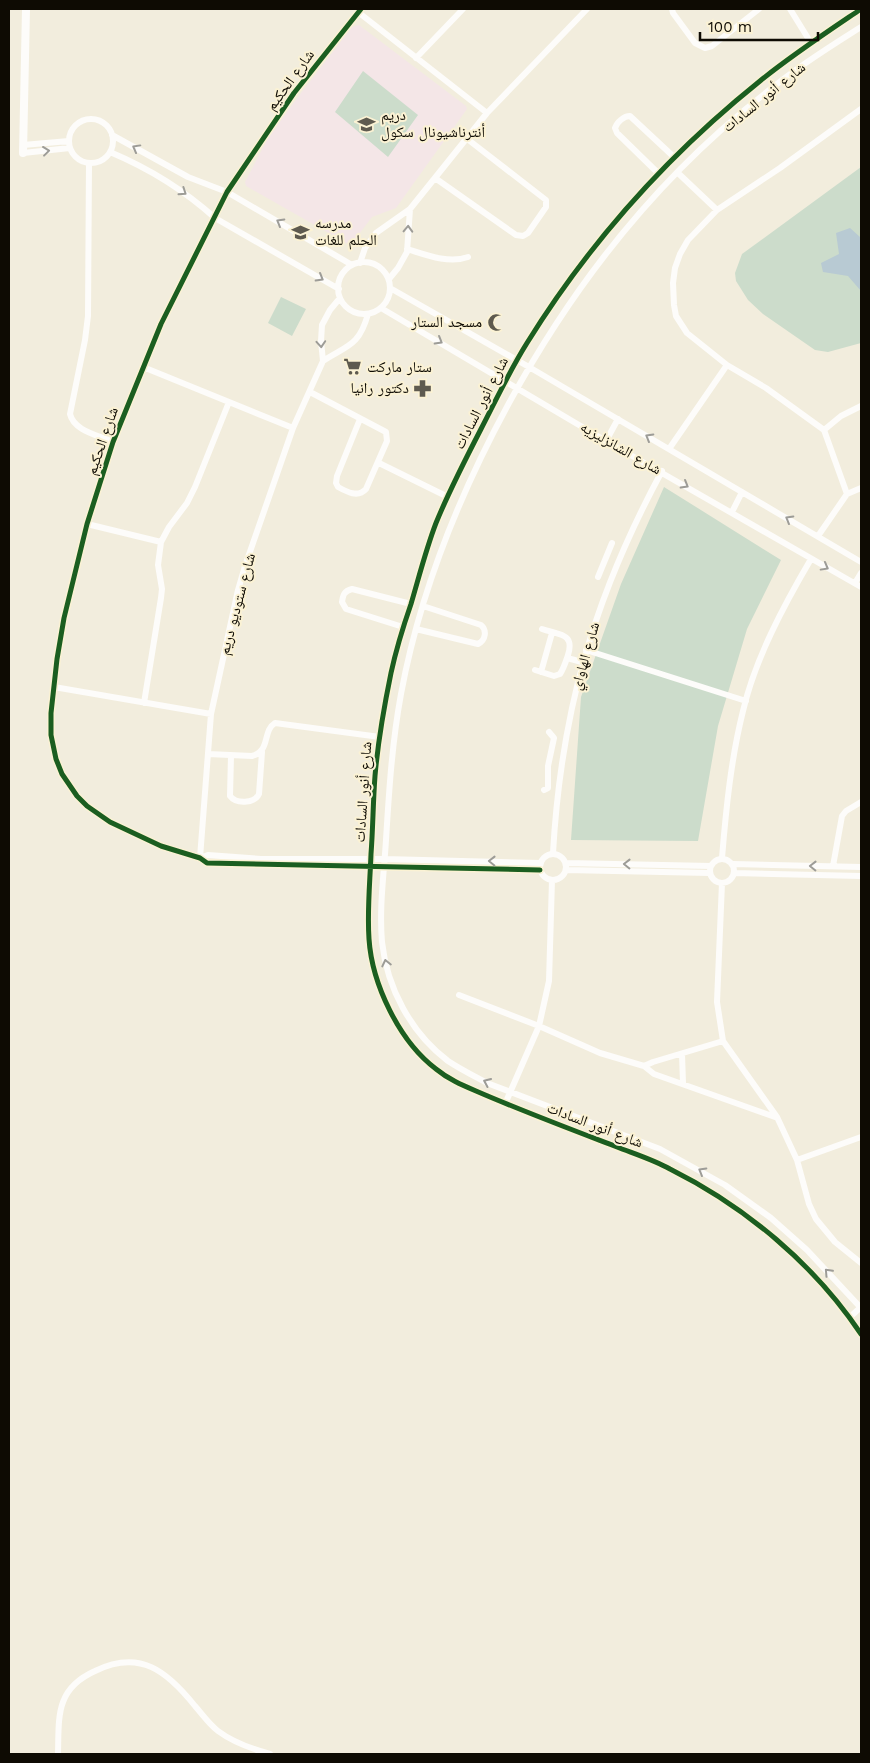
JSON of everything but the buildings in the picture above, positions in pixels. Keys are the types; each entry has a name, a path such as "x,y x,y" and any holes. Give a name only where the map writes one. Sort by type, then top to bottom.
{"street":[{"path":"26,9 23,149 69,145"},
{"path":"416,58 463,9"},
{"path":"360,263 366,248 376,233 410,209 487,113 587,9"},
{"path":"672,9 695,43 705,48 712,46 759,9"},
{"path":"790,9 811,42"},
{"path":"360,10 416,58 487,113"},
{"name":"شارع الحكيم","path":"360,10 294,93 227,192 161,324 112,442 87,524 64,618 51,713 51,735 56,759 62,774 77,796 87,806 110,822 161,846 207,862 370,867 541,866"},
{"name":"شارع أنور السادات","path":"860,10 811,42 760,81 724,111 659,174 593,249 552,304 517,360 471,449 436,524 403,627 392,670 375,774 370,867 369,939 378,983 386,1002 406,1037 436,1069 454,1081 505,1104 668,1168 710,1190 741,1211 794,1256 850,1317 861,1334"},
{"name":"شارع أنور السادات","path":"861,27 814,57 771,88 727,125 633,220 570,302 529,367 490,437 464,490 439,552 422,606 401,692 391,754 381,929 386,966 392,986 407,1015 417,1029 446,1059 464,1071 510,1092 660,1149 725,1185 771,1218 807,1250 861,1307"},
{"path":"847,494 824,430 766,388 727,364 687,333 676,316 673,283 675,268 688,240 717,210 780,168 861,109"},
{"path":"659,174 617,133 615,128 618,123 626,116 630,116 675,158"},
{"path":"112,135 113,141 110,152 101,161 89,163 77,158 69,145 73,128 84,120 91,119 104,124 112,135 188,177 227,192 352,265"},
{"path":"435,178 516,235 523,236 528,233 546,206 546,200 466,138"},
{"path":"110,152 131,161 173,186 198,202 215,218 338,289"},
{"path":"89,163 88,316 70,414 72,421 79,427 112,442"},
{"path":"678,173 717,210"},
{"path":"389,279 398,268 407,249 410,209"},
{"path":"407,249 442,258 461,260 468,257"},
{"path":"360,263 369,263 377,266 389,279 390,288 386,302 381,308 368,314 359,314 351,311 340,298 338,289 342,275 352,265 360,263"},
{"name":"شارع الشانزليزيه","path":"390,288 517,360 861,562"},
{"name":"شارع ستوديو دريم","path":"200,858 211,714 245,566 293,428 323,361 322,325 330,310 340,298"},
{"name":"شارع الشانزليزيه","path":"381,308 518,387 606,441 858,585"},
{"path":"323,361 354,344 364,329 368,314"},
{"path":"669,449 727,364"},
{"path":"143,367 293,428"},
{"path":"310,392 360,419 380,427 386,432 387,441 379,463 363,493 354,494 338,487 336,483 337,476 360,419"},
{"path":"144,703 162,589 158,564 161,542 169,527 187,503 195,487 229,402"},
{"path":"824,430 841,416 861,406"},
{"path":"606,441 618,419"},
{"path":"379,463 448,497"},
{"name":"شارع الهاواي","path":"553,854 560,767 582,662 596,617 618,559 662,472"},
{"path":"818,536 847,494 861,488"},
{"path":"732,512 742,492"},
{"path":"87,524 161,542"},
{"path":"598,577 612,543"},
{"path":"607,555 618,559"},
{"path":"722,858 730,784 743,710 767,642 792,591 811,558"},
{"path":"603,566 614,570"},
{"path":"858,585 861,573"},
{"path":"403,627 346,609 342,602 343,596 346,591 352,589 410,604"},
{"path":"416,629 478,644 483,641 485,634 485,629 481,625 422,606"},
{"path":"542,629 565,637 569,640 571,646 562,672 554,676 538,671 552,633"},
{"path":"586,650 746,701"},
{"path":"567,658 582,662"},
{"path":"54,687 211,714"},
{"path":"231,756 230,796 236,801 252,801 258,794 262,752 271,726 275,724 380,737"},
{"path":"544,790 548,788 549,755 554,738 549,732"},
{"path":"208,754 252,756 262,752"},
{"path":"549,755 562,756"},
{"path":"548,766 560,767"},
{"path":"833,866 842,816 846,811 861,802"},
{"path":"566,862 566,870 561,878 552,880 544,877 541,866 545,856 553,854 559,855 566,862 711,869"},
{"path":"200,858 208,855 261,859 384,859 541,866"},
{"path":"733,864 734,874 731,879 722,883 714,880 711,869 715,860 722,858 733,864 861,867"},
{"path":"566,870 711,869"},
{"path":"734,874 861,876"},
{"path":"505,1104 539,1026 549,981 551,965 552,880"},
{"path":"722,883 717,1002 723,1041 777,1117 797,1160 809,1204 816,1219 836,1242 861,1263"},
{"path":"459,995 539,1026 600,1053 644,1066 654,1074 777,1117"},
{"path":"406,1037 417,1029"},
{"path":"644,1066 723,1041"},
{"path":"682,1054 683,1083"},
{"path":"797,1160 861,1137"},
{"path":"850,1317 861,1307"},
{"path":"58,1754 60,1709 69,1689 88,1674 107,1665 120,1662 147,1665 161,1671 173,1680 206,1719 218,1730 248,1751 270,1754"}],"shaded area":[{"name":"دريم أنترناشيونال سكول","path":"359,25 466,106 467,109 396,208 372,217 353,242 348,244 246,186 245,182 268,138 352,27"},
{"path":"850,228 860,237 861,291 848,276 823,272 821,263 839,254 836,233"}],"green space":[{"path":"363,71 418,115 388,157 335,112"},
{"path":"861,167 861,343 828,352 815,350 763,314 748,300 736,281 735,273 742,254"},
{"path":"281,297 306,309 292,336 268,323"},
{"path":"664,487 781,560 747,629 718,726 698,841 571,840 581,697 621,584"}],"cycle path":[{"path":"361,9 294,93 227,192 161,324 113,442 87,524 64,618 57,659 51,713 51,735 56,759 62,774 77,796 87,806 110,822 161,846 200,858 207,863 540,870"},
{"path":"861,9 760,81 726,109 663,170 604,235 577,270 551,306 509,374 457,476 436,523 395,656 376,763 368,918 371,956 382,993 399,1027 410,1043 436,1069 455,1082 546,1120 658,1163 698,1184 751,1219 800,1261 822,1284 861,1334"}],"place":[{"name":"دريم أنترناشيونال سكول","path":"367,124"},
{"name":"مدرسه الحلم للغات","path":"301,232"},
{"name":"مسجد الستار","path":"496,322"},
{"name":"ستار ماركت","path":"353,367"},
{"name":"دكتور رانيا","path":"423,388"}]}
